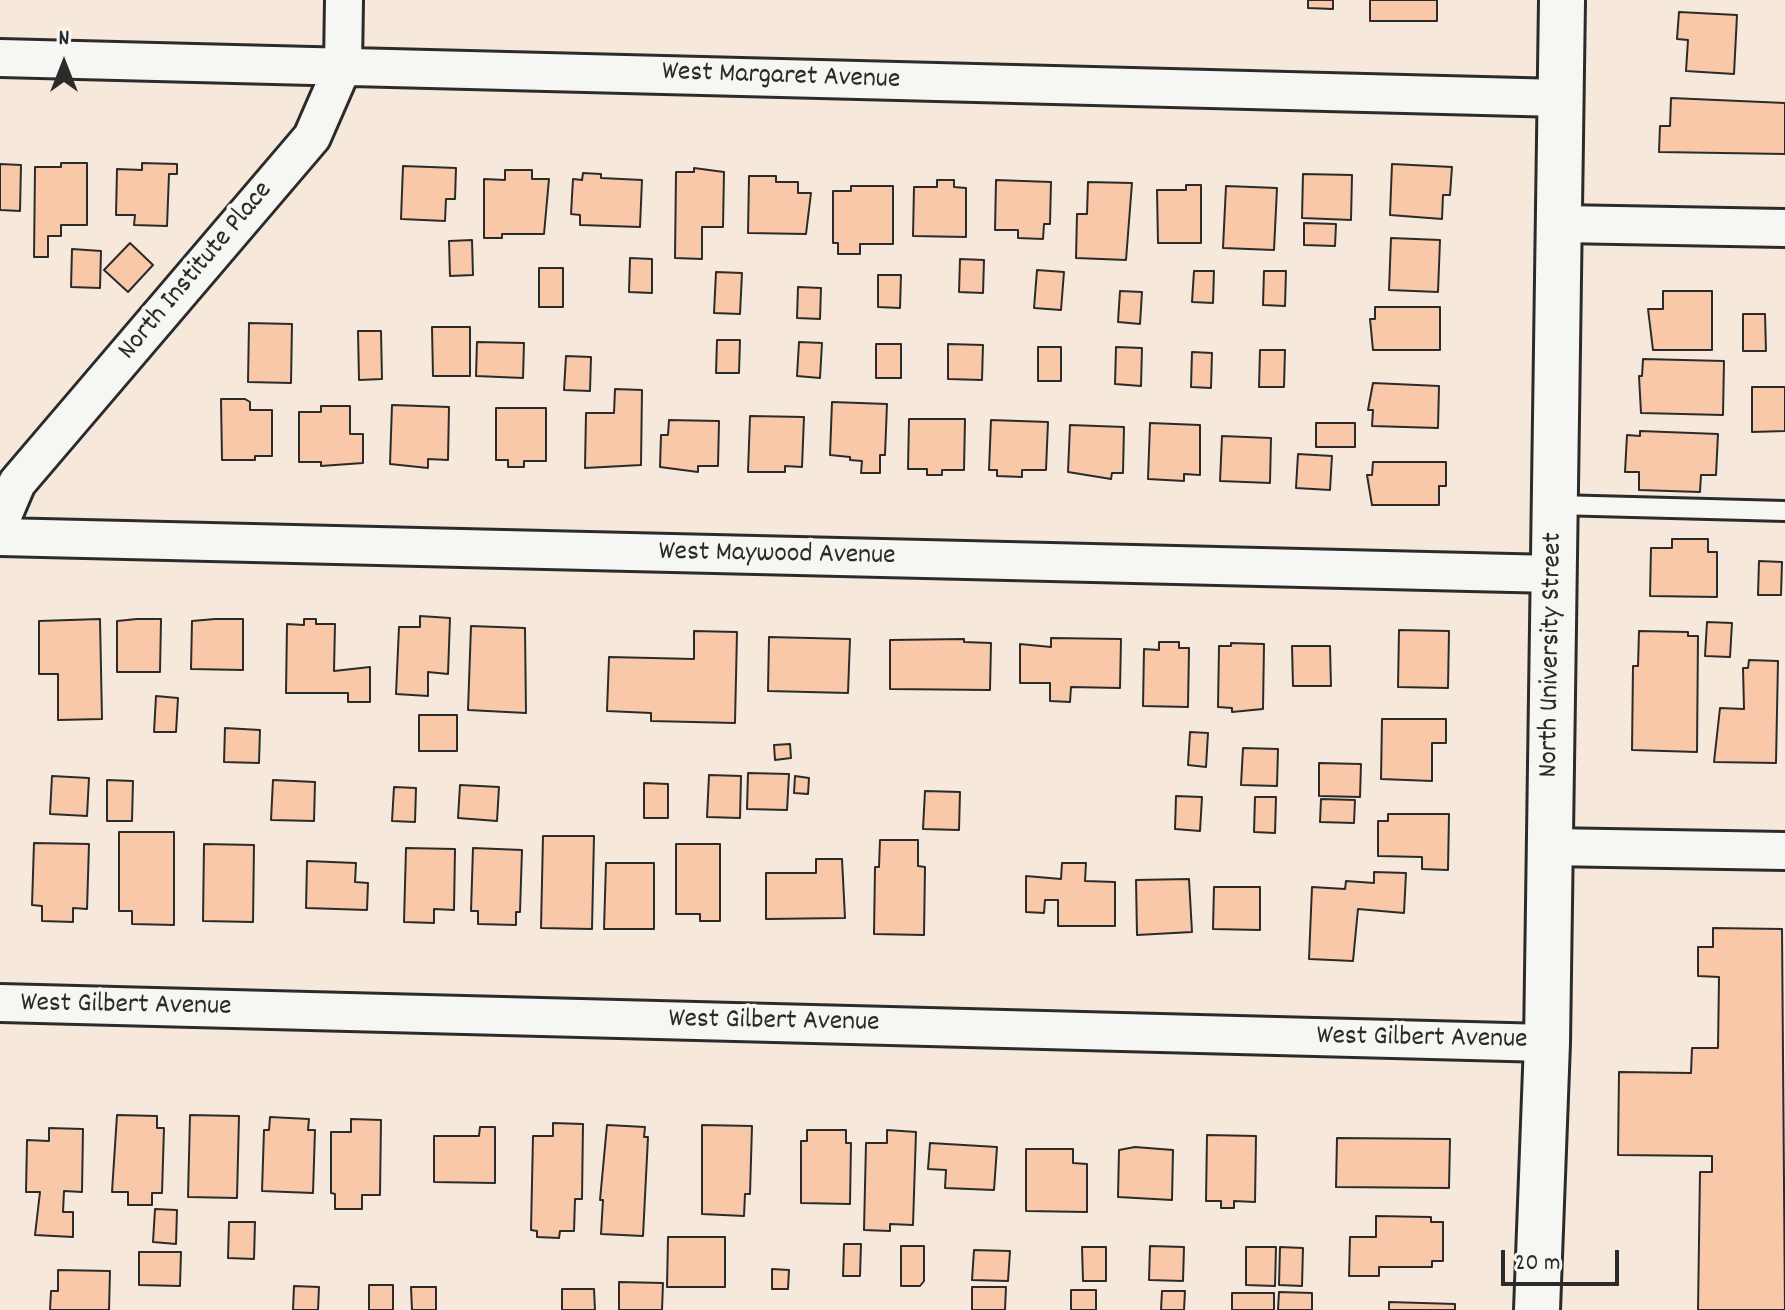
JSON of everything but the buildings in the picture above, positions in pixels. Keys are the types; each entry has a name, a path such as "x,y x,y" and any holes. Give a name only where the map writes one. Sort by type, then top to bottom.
{"main road":[{"name":"North University Street","path":"1537,1310 1547,1043 1562,0"}],"street":[{"name":"North Institute Place","path":"0,523 17,483 312,137 343,66 344,0"},
{"name":"West Margaret Avenue","path":"0,58 1561,98"},
{"path":"1561,224 1785,228"},
{"name":"West Maywood Avenue","path":"0,537 1554,574"},
{"path":"1549,847 1785,851"},
{"name":"West Gilbert Avenue","path":"0,1003 1547,1043"}],"lane":[{"path":"1556,505 1785,511"}]}
